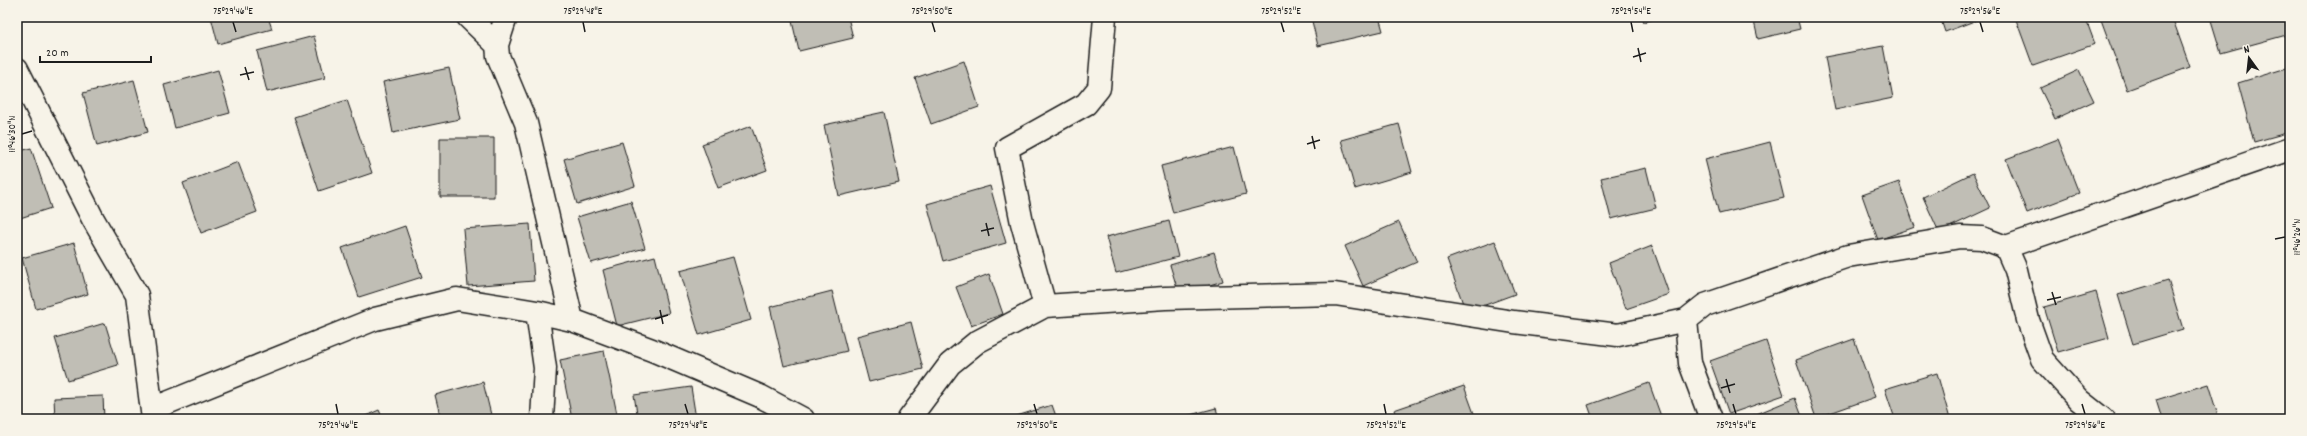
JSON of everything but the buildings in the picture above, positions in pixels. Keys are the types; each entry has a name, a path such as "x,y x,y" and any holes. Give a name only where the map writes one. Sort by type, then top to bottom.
{"street":[{"path":"468,17 496,45"},
{"path":"506,17 496,45 498,56 526,122 572,320"},
{"path":"1045,306 1022,223 1007,148 1086,104 1099,88 1105,17"},
{"path":"17,69 93,219 137,295 152,414 375,319 457,299 537,312 572,320 652,350 760,396 803,419"},
{"path":"909,419 950,364 977,342 1045,306 1166,298 1335,294 1514,322 1618,335 1686,320 1705,305 1848,256 1960,237 1982,238 2006,247 2290,149"},
{"path":"2006,247 2016,270 2028,320 2042,359 2079,400 2103,419"},
{"path":"537,312 545,368 542,419"},
{"path":"1686,320 1690,363 1710,419"}]}
